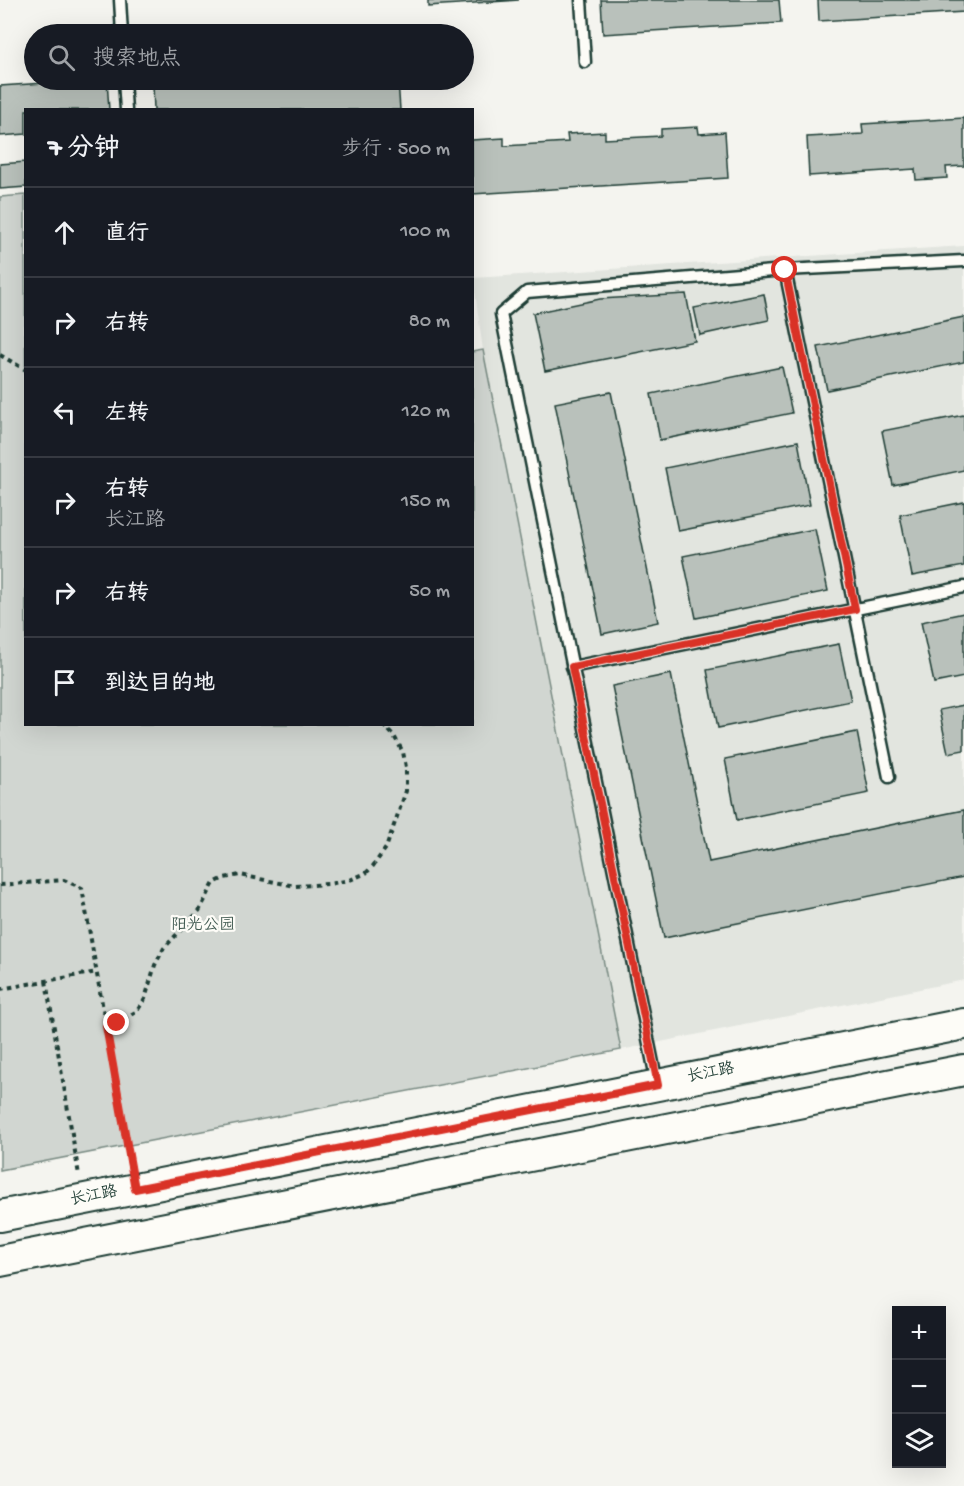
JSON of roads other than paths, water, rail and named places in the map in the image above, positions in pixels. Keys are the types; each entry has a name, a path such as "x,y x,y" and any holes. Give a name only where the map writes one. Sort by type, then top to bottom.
{"street":[{"name":"长江路","path":"0,1216 964,1024"},
{"path":"0,1261 964,1070"}],"lane":[{"path":"120,0 121,24"},
{"path":"581,0 585,62"},
{"path":"125,90 126,108"},
{"path":"658,1085 501,314 527,292 785,270 964,261"},
{"path":"785,270 889,777"},
{"path":"572,667 964,587"}],"park label":[{"name":"阳光公园","path":"203,926"}]}
